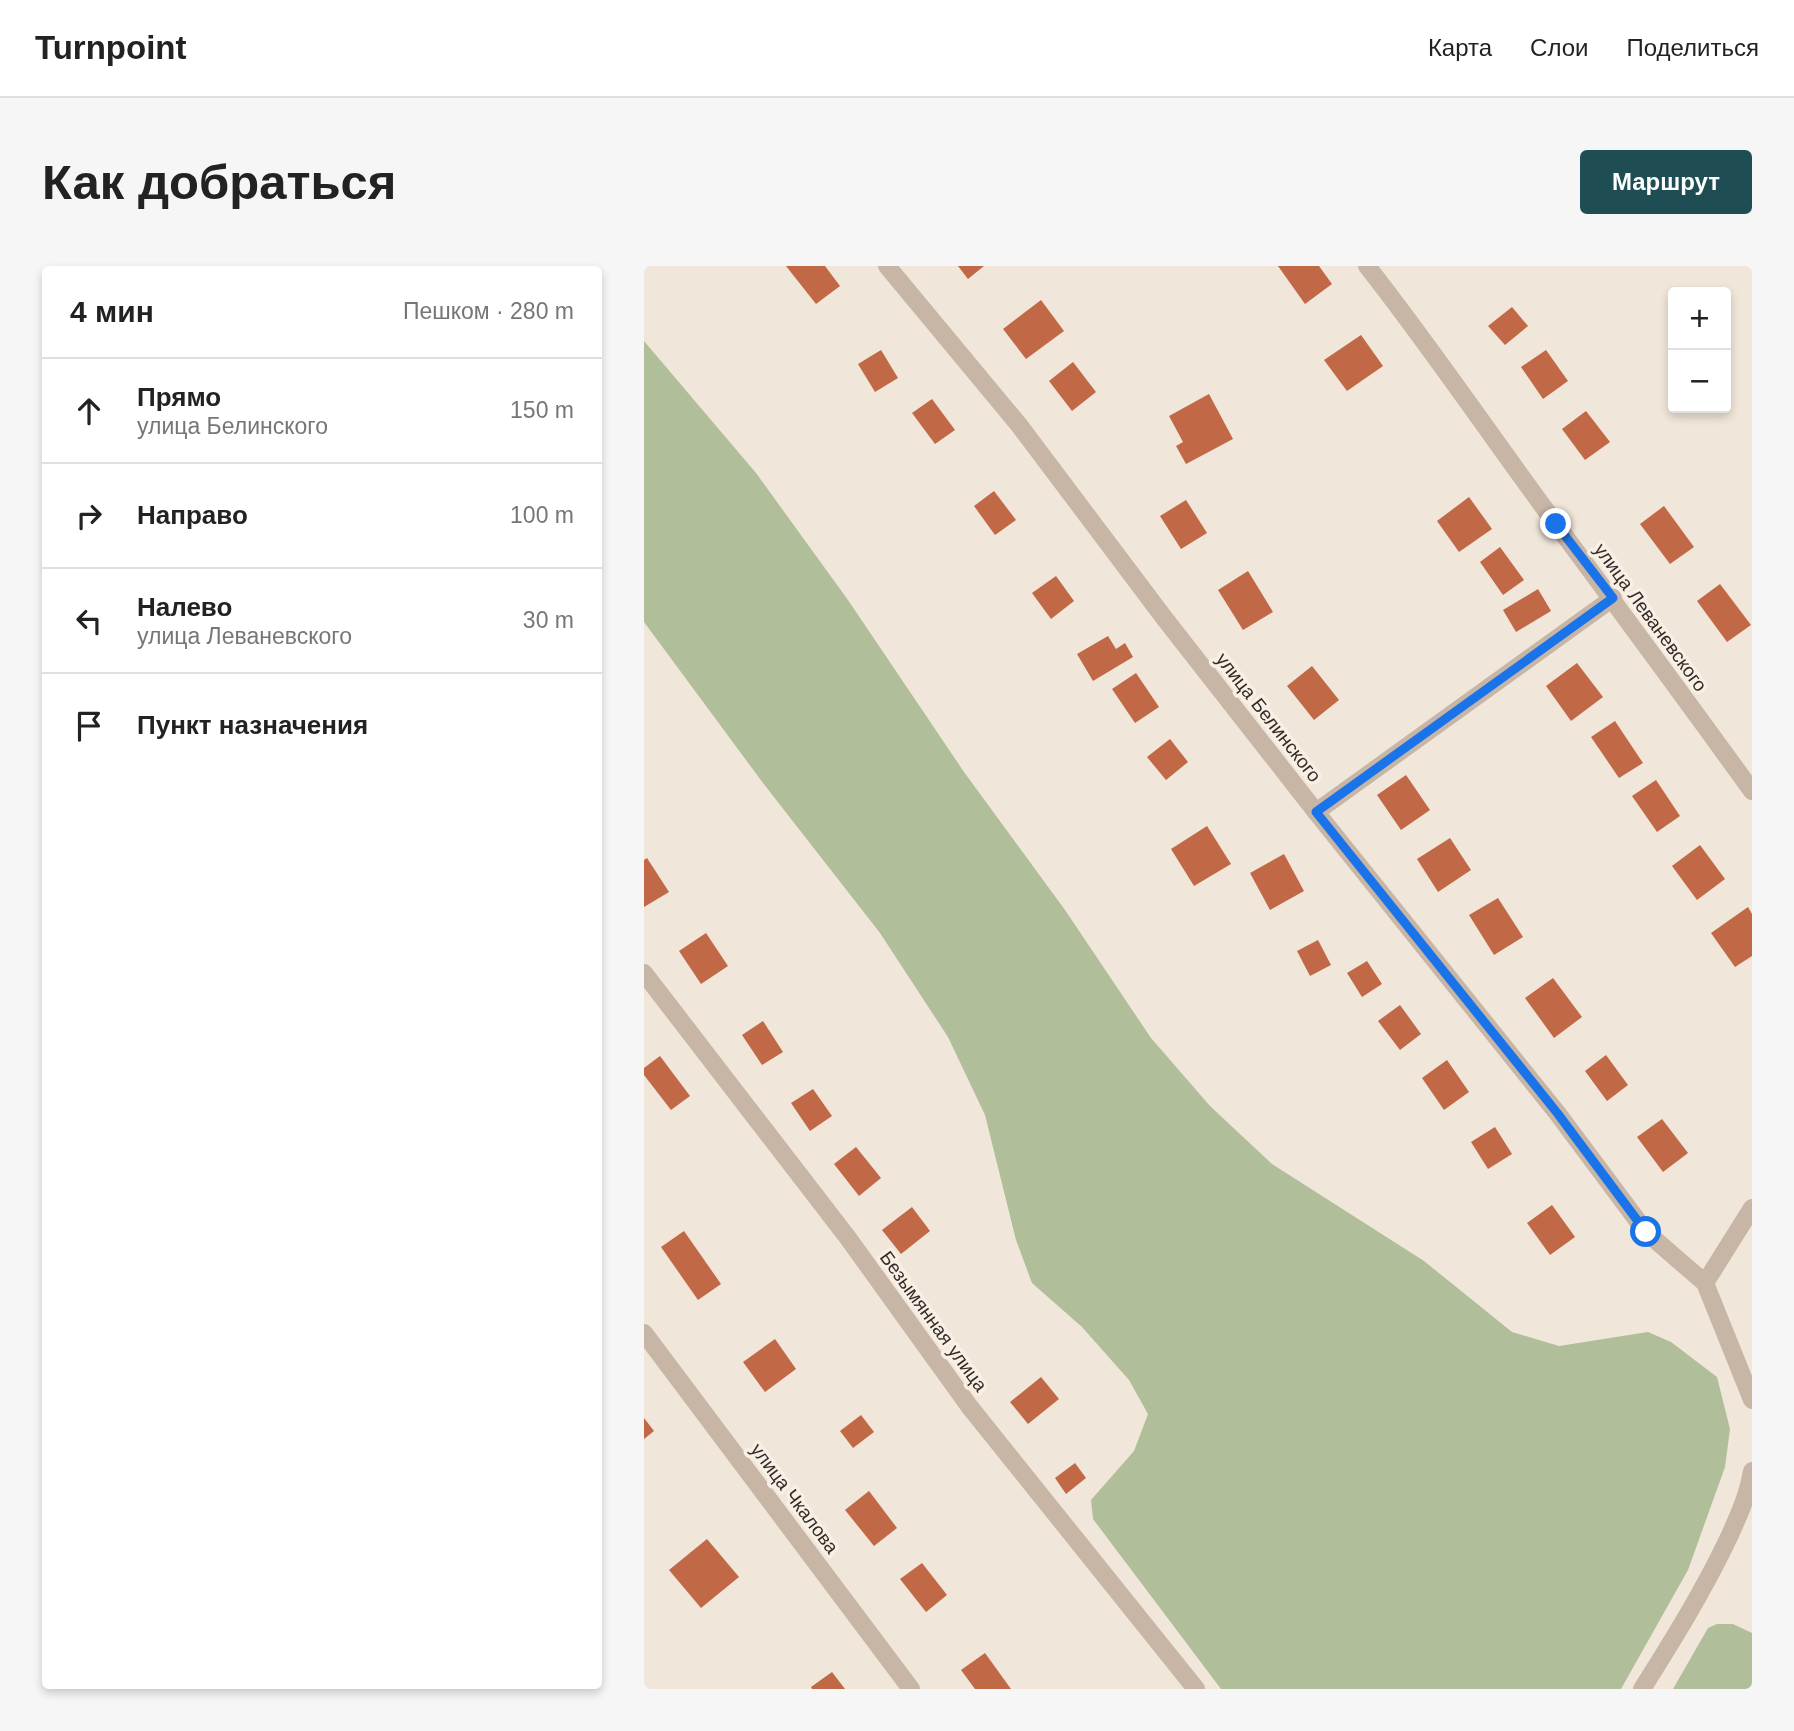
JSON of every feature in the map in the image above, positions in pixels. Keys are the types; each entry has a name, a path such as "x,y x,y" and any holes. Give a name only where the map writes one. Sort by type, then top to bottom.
{"street":[{"name":"улица Белинского","path":"887,266 1019,425 1165,619 1558,1114 1646,1232 1705,1283"},
{"name":"улица Леваневского","path":"1367,266 1419,333 1752,791"},
{"path":"1316,812 1613,598"},
{"name":"Безымянная улица","path":"644,973 848,1238 969,1406 1196,1689"},
{"path":"1752,1208 1705,1283 1752,1400"},
{"name":"улица Чкалова","path":"644,1333 911,1689"},
{"path":"1642,1689 1685,1621 1715,1566 1749,1494 1752,1471"}],"green space":[{"path":"644,341 756,473 848,600 964,772 1065,910 1151,1038 1210,1106 1272,1164 1424,1261 1512,1332 1559,1346 1648,1332 1671,1342 1717,1377 1730,1429 1725,1467 1688,1570 1621,1689 1221,1689 1093,1519 1091,1500 1134,1451 1148,1414 1129,1380 1082,1327 1032,1283 1016,1240 985,1115 948,1037 880,933 763,783 644,622"},
{"path":"1717,1624 1733,1624 1752,1633 1752,1689 1673,1689 1708,1628"}],"building":[{"path":"786,266 825,266 840,286 816,304"},
{"path":"958,266 984,266 968,279"},
{"path":"1278,266 1319,266 1332,284 1305,304"},
{"path":"1041,300 1064,331 1026,359 1003,329"},
{"path":"1512,307 1528,326 1505,345 1488,326"},
{"path":"1361,335 1383,366 1347,391 1324,360"},
{"path":"881,350 898,378 875,392 858,364"},
{"path":"1546,350 1568,381 1543,399 1521,367"},
{"path":"1073,362 1096,392 1072,411 1049,381"},
{"path":"1209,394 1233,439 1186,464 1176,446 1183,442 1169,416"},
{"path":"932,399 955,430 935,444 912,413"},
{"path":"1586,411 1610,442 1585,460 1562,429"},
{"path":"994,491 1016,520 995,535 974,506"},
{"path":"1469,497 1492,529 1459,552 1437,521"},
{"path":"1186,500 1207,533 1181,549 1160,516"},
{"path":"1664,506 1694,547 1670,564 1640,524"},
{"path":"1500,547 1524,580 1503,595 1480,562"},
{"path":"1248,571 1273,612 1243,630 1218,590"},
{"path":"1056,576 1074,601 1051,619 1032,593"},
{"path":"1720,584 1751,625 1727,642 1697,601"},
{"path":"1538,589 1551,611 1516,632 1503,610"},
{"path":"1108,636 1116,649 1125,643 1133,657 1093,681 1077,654"},
{"path":"1577,663 1603,697 1571,721 1546,686"},
{"path":"1312,666 1339,700 1314,720 1287,686"},
{"path":"1136,673 1159,707 1135,723 1112,689"},
{"path":"1615,721 1643,763 1619,778 1591,737"},
{"path":"1170,739 1188,762 1166,780 1147,757"},
{"path":"1406,775 1430,810 1401,830 1377,795"},
{"path":"1656,780 1680,816 1657,832 1632,796"},
{"path":"1207,826 1231,864 1194,886 1171,849"},
{"path":"1450,838 1471,870 1438,892 1417,859"},
{"path":"1700,845 1725,879 1697,900 1672,866"},
{"path":"1284,854 1304,891 1270,910 1250,873"},
{"path":"647,858 669,892 644,907 644,860"},
{"path":"1498,898 1523,937 1494,955 1469,915"},
{"path":"1748,907 1752,914 1752,956 1735,967 1711,933"},
{"path":"706,933 728,966 701,984 679,951"},
{"path":"1318,940 1331,965 1310,976 1297,951"},
{"path":"1367,961 1382,984 1362,997 1347,973"},
{"path":"1553,978 1582,1017 1554,1038 1525,998"},
{"path":"1400,1005 1421,1034 1400,1050 1378,1021"},
{"path":"763,1021 783,1052 762,1065 742,1035"},
{"path":"1606,1055 1628,1085 1607,1101 1585,1071"},
{"path":"660,1056 690,1096 671,1110 644,1075 644,1068"},
{"path":"1447,1060 1469,1092 1444,1110 1422,1078"},
{"path":"813,1089 832,1116 810,1131 791,1103"},
{"path":"1662,1119 1688,1153 1663,1172 1637,1137"},
{"path":"1495,1127 1512,1154 1488,1169 1471,1142"},
{"path":"856,1147 881,1178 859,1196 834,1164"},
{"path":"1552,1205 1575,1237 1550,1255 1527,1223"},
{"path":"912,1207 930,1231 901,1254 882,1230"},
{"path":"684,1231 721,1284 698,1300 661,1247"},
{"path":"775,1339 796,1369 765,1392 743,1362"},
{"path":"1041,1377 1059,1399 1028,1424 1010,1402"},
{"path":"861,1415 874,1432 853,1448 840,1431"},
{"path":"644,1418 654,1431 644,1439"},
{"path":"1075,1463 1086,1478 1066,1494 1055,1478"},
{"path":"869,1491 897,1528 874,1546 845,1510"},
{"path":"707,1539 739,1577 701,1608 669,1570"},
{"path":"922,1563 947,1595 926,1612 900,1579"},
{"path":"985,1653 1011,1689 975,1689 961,1670"},
{"path":"832,1672 845,1689 812,1689 811,1687"}],"route":[{"path":"1556,524 1613,598 1316,812 1558,1114 1646,1232"}]}
